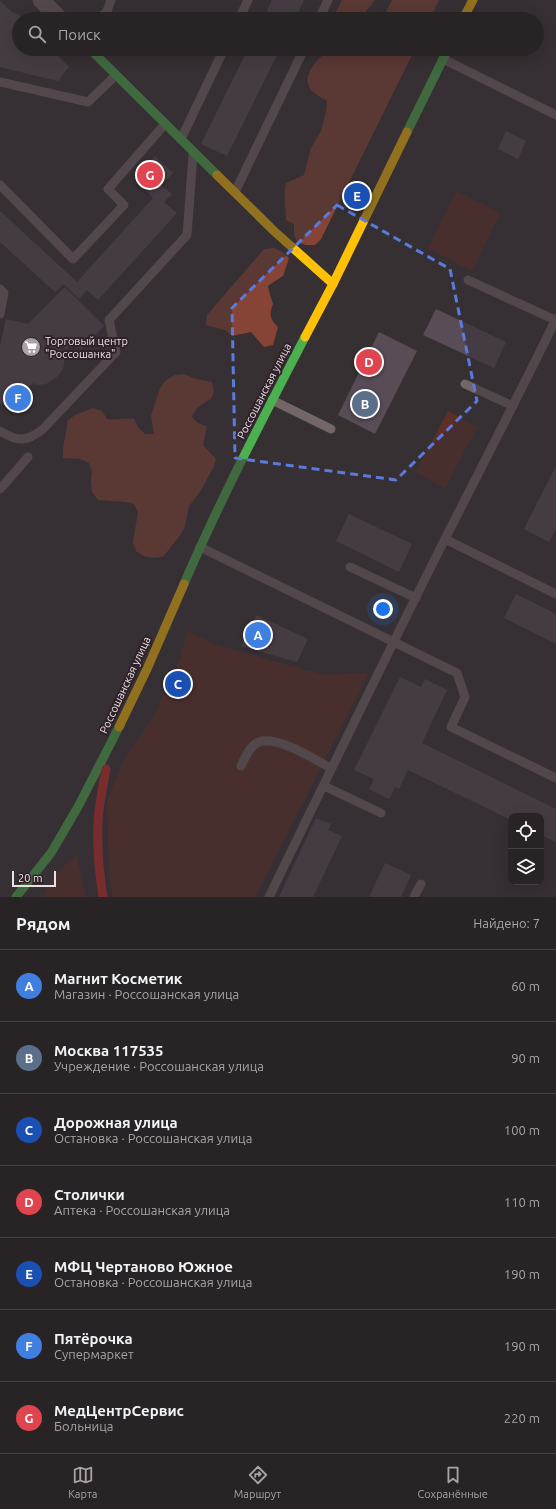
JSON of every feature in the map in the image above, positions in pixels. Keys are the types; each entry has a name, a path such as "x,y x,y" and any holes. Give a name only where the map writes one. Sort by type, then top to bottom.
{"street":[{"path":"41,0 53,12"},
{"path":"466,12 472,0"},
{"path":"97,56 274,231 333,284"},
{"name":"Россошанская улица","path":"16,897 51,853 79,806 109,749 147,669 200,547 272,400 333,284 444,56"},
{"name":"Россошанская улица","path":"103,897 99,865 98,837 102,789 109,749"}],"lane":[{"path":"107,12 111,0"},
{"path":"242,12 248,0"},
{"path":"322,12 328,0"},
{"path":"180,138 221,56"},
{"path":"235,192 301,56"},
{"path":"443,59 556,115"},
{"path":"0,82 88,102 116,75"},
{"path":"0,185 73,259 124,205 108,190 165,124"},
{"path":"0,431 9,437 21,440 34,436 43,429 116,352 109,320 187,235 193,151"},
{"path":"269,897 324,786 331,768 556,320 468,280"},
{"path":"0,289 4,293 0,314"},
{"path":"465,384 514,406"},
{"path":"272,400 331,429"},
{"path":"0,489 28,457"},
{"path":"445,539 556,594"},
{"path":"200,547 457,673 465,697 451,727 556,778"},
{"path":"350,567 416,598"},
{"path":"241,766 248,752 259,742 272,741 286,746 331,768"},
{"path":"324,786 381,813"},
{"path":"414,897 421,884"}],"highlighted area":[{"path":"337,205 450,269 477,401 396,480 235,458 232,308"}],"shaded area":[{"path":"342,0 375,0 366,12 336,12"},
{"path":"392,0 439,0 433,12 386,12"},
{"path":"412,56 321,239 315,245 306,245 297,242 294,234 294,224 286,220 285,188 286,183 304,175 311,148 321,131 327,101 311,90 308,84 309,73 320,57"},
{"path":"456,191 500,213 472,271 428,249"},
{"path":"274,248 289,258 283,276 268,286 273,304 271,317 273,322 278,327 273,345 264,347 251,332 232,336 225,330 206,325 207,315 264,249"},
{"path":"184,374 193,378 212,382 213,396 197,408 192,417 198,423 207,426 203,445 216,459 213,468 200,492 189,506 185,526 181,534 163,557 154,558 144,556 136,551 133,542 138,512 134,504 98,500 92,492 92,472 89,463 80,459 63,458 67,421 75,415 93,408 102,411 107,419 134,419 138,427 145,434 154,434 151,416 160,388 166,380 175,375"},
{"path":"448,411 477,427 445,488 416,472"},
{"path":"187,631 216,645 324,675 369,673 255,897 113,897 109,878 107,801 126,755 151,721 180,661"},
{"path":"78,854 78,863 86,897 43,897 53,878"}],"building":[{"path":"272,0 304,0 298,12 266,12"},
{"path":"0,1 12,12 12,56 58,56 69,67 58,81 0,67"},
{"path":"245,56 277,56 227,156 201,144"},
{"path":"506,131 526,141 518,159 498,149"},
{"path":"155,156 173,173 161,185 172,194 164,202 177,213 98,300 87,290 79,299 64,284 55,292 0,242 0,211 77,282 153,198 134,178"},
{"name":"Торговый центр \"Россошанка\"","path":"65,287 104,326 81,349 73,342 66,350 62,346 61,348 65,358 63,369 57,377 46,384 38,385 33,383 10,406 0,404 0,346 6,319 28,324"},
{"path":"436,309 506,342 494,368 423,335"},
{"path":"379,332 417,351 375,434 338,415"},
{"path":"556,466 556,529 549,542 524,529"},
{"path":"349,514 412,544 399,572 336,541"},
{"path":"516,594 556,614 556,644 504,618"},
{"path":"256,615 308,639 297,662 241,646"},
{"path":"400,677 421,687 425,679 447,690 422,743 556,809 556,842 544,836 544,813 508,813 508,819 408,770 399,789 395,787 389,799 369,789 374,779 354,770"},
{"path":"316,818 331,824 328,830 342,836 313,897 279,897"},
{"path":"385,863 411,875 401,897 369,897"}],"traffic: fast":[{"path":"97,56 217,175"},
{"path":"407,132 445,56"},
{"path":"184,584 227,490 305,337"},
{"path":"16,897 51,853 79,805 119,727"}],"traffic: slow":[{"path":"467,12 473,0"},
{"path":"305,337 333,284 407,132"},
{"path":"217,175 274,231 333,284"},
{"path":"119,727 147,669 184,584"}],"traffic: jam":[{"path":"103,897 100,878 98,822 106,769"}],"place":[{"name":"МедЦентрСервис","path":"150,175"},
{"name":"МФЦ Чертаново Южное","path":"357,196"},
{"name":"Торговый центр \"Россошанка\"","path":"31,347"},
{"name":"Столички","path":"369,362"},
{"name":"Пятёрочка","path":"18,398"},
{"name":"Москва 117535","path":"365,404"},
{"name":"Магнит Косметик","path":"258,635"},
{"name":"Дорожная улица","path":"178,684"}]}
